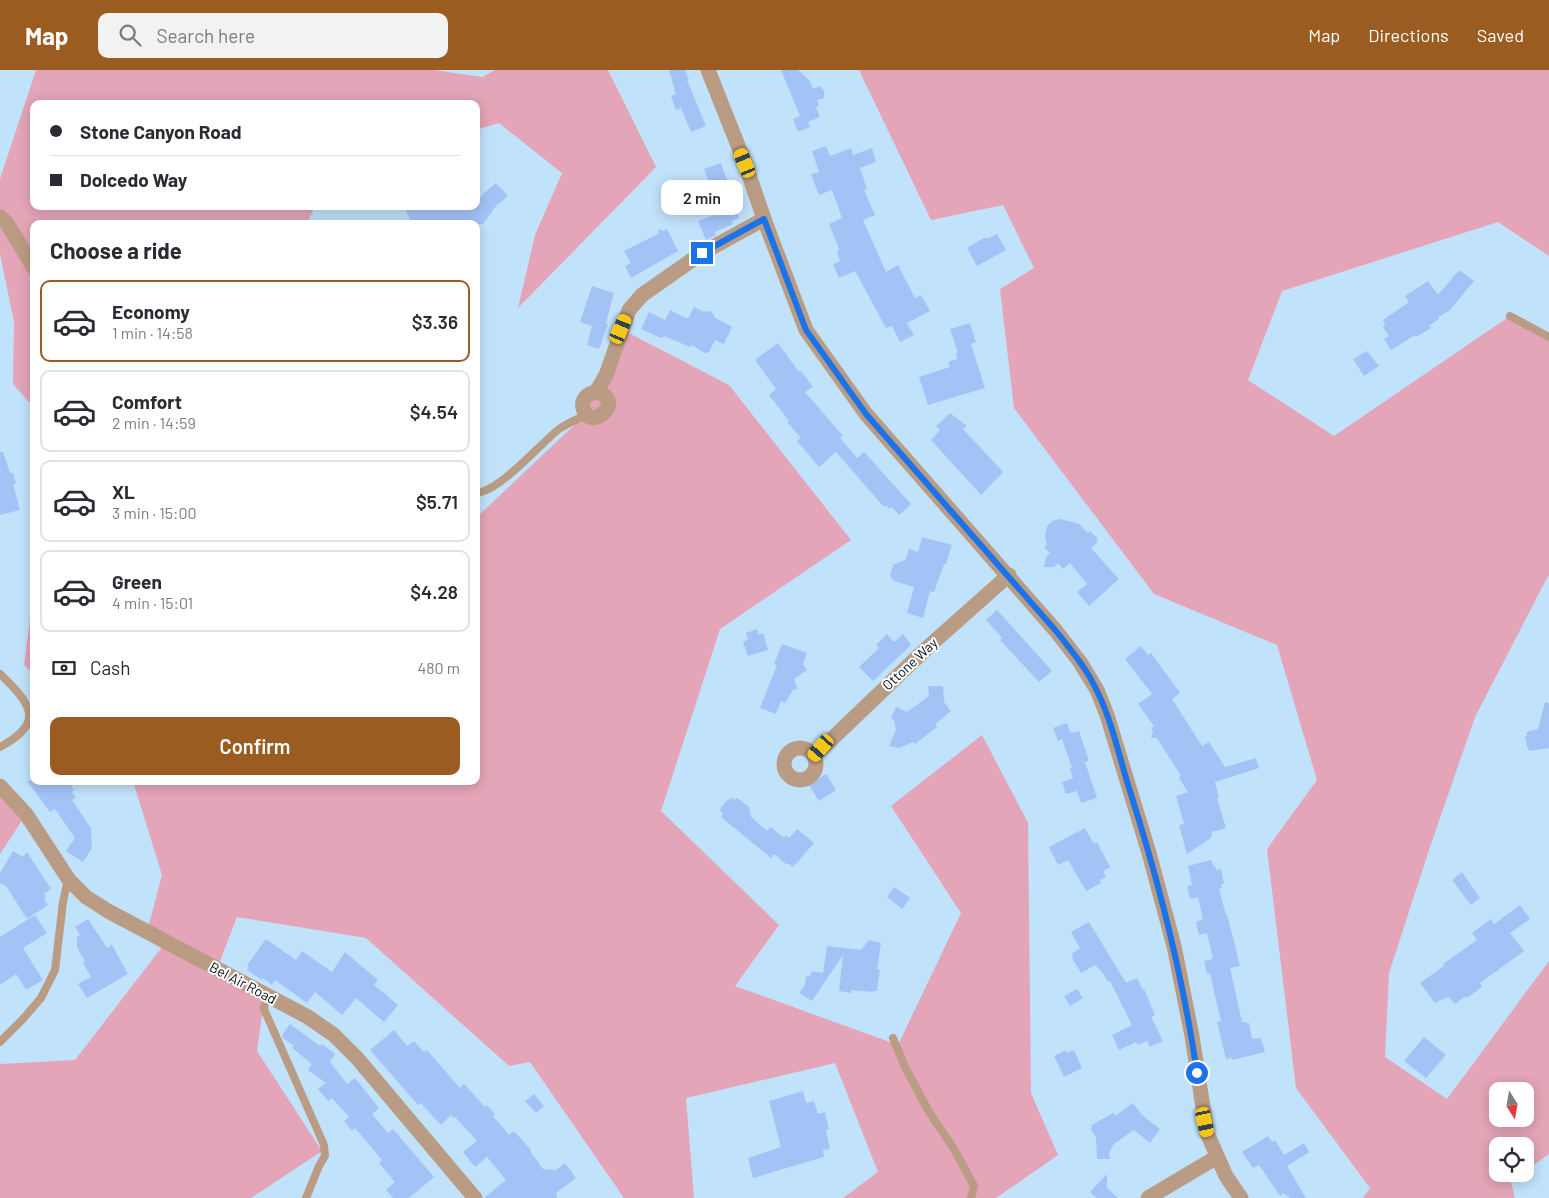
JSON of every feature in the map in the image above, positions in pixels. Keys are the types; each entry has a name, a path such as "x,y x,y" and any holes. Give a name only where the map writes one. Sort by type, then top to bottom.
{"street":[{"path":"708,70 745,163 806,330 866,414 1009,575 1056,631 1080,662 1097,690 1107,714 1149,853 1174,946 1192,1036 1202,1110 1207,1132 1226,1176 1241,1198"},
{"path":"0,217 6,222 30,261"},
{"path":"586,414 583,408 584,399 588,394 596,392 606,375 629,310 642,295 702,253 764,219"},
{"name":"Ottone Way","path":"814,756 928,647 1009,575"},
{"name":"Bel Air Road","path":"0,786 26,814 68,879 86,897 108,911 308,1017 334,1035 357,1058 476,1198"},
{"path":"1148,1198 1217,1157"}],"lane":[{"path":"1510,316 1549,337"},
{"path":"480,492 494,486 561,428 586,414"},
{"path":"0,674 22,695 30,714 24,730 0,747"},
{"path":"0,1042 41,998 55,970 63,902 68,879"},
{"path":"266,995 264,1009 324,1145 325,1156 306,1198"},
{"path":"893,1038 905,1067 929,1112 954,1149 974,1186 972,1198"}],"shaded area":[{"path":"36,70 434,70 482,77 495,70 608,70 656,167 518,308 535,235 562,173 499,123 480,129 480,100 30,100 30,210 313,210 309,220 30,220 30,403 13,384 14,322 0,254 0,179"},
{"path":"859,70 1549,70 1549,256 1498,222 1282,291 1248,380 1334,436 1510,316 1549,337 1549,576 1475,717 1430,847 1389,973 1385,1057 1447,1099 1549,961 1549,1154 1534,1165 1534,1137 1489,1137 1489,1182 1511,1182 1515,1198 1363,1198 1370,1188 1296,1088 1267,849 1317,780 1277,645 1154,594 1014,408 1000,289 1034,268 1003,205 931,220"},
{"path":"621,329 729,385 851,540 720,629 661,811 779,925 735,986 898,1045 961,913 891,806 982,735 1028,823 1031,1093 1058,1155 996,1198 843,1198 878,1172 835,1063 686,1098 694,1198 624,1198 530,1062 509,1066 366,938 237,917 217,969 265,994 257,1051 322,1151 251,1198 0,1198 0,1064 75,1060 166,942 147,932 162,875 134,785 480,785 480,514 586,414 588,394"},
{"path":"30,618 30,670 24,665"},
{"path":"0,786 26,814 0,854"}],"building":[{"path":"669,70 685,70 689,80 687,80 706,126 691,132 681,108 676,110 671,96 676,94"},
{"path":"781,70 798,70 809,80 813,89 820,86 824,91 824,98 817,100 819,106 816,107 820,117 808,122 810,127 798,132 793,119 800,116"},
{"path":"826,146 830,156 851,148 853,155 872,148 876,162 860,168 867,189 864,190 875,215 863,220 886,272 898,265 915,298 921,295 930,311 907,323 914,335 900,342 892,326 886,328 855,271 839,278 833,264 840,261 837,252 839,249 829,224 842,218 832,190 819,195 811,174 819,172 812,151"},
{"path":"721,163 733,202 713,200 706,183 709,183 704,169"},
{"path":"675,180 690,182 689,199 674,198"},
{"path":"496,183 508,196 496,206 483,224 480,224 480,220 410,220 406,210 480,210 480,198"},
{"path":"735,207 739,218 732,221 733,224 715,232 716,235 706,240 698,221"},
{"path":"659,229 663,231 667,229 678,251 631,278 625,266 631,263 624,251 658,234"},
{"path":"997,234 1006,250 977,266 967,248 984,238"},
{"path":"1459,270 1474,281 1449,311 1438,317 1439,319 1429,326 1431,328 1416,337 1415,335 1391,350 1384,339 1389,336 1383,327 1385,324 1383,320 1409,302 1405,296 1428,281 1438,295"},
{"path":"592,286 614,293 606,323 608,324 599,349 587,345 592,326 580,322"},
{"path":"694,307 704,312 711,311 715,318 732,327 724,344 715,340 709,352 704,353 692,345 690,347 641,329 649,312 665,320 670,310 688,319"},
{"path":"970,323 976,342 971,344 985,388 928,405 919,377 950,367 948,362 957,359 956,353 958,353 950,329"},
{"path":"778,343 799,372 801,371 813,387 805,392 843,436 840,438 857,458 864,452 911,504 899,515 892,507 889,509 886,505 884,507 836,452 819,467 797,441 801,438 787,422 789,421 769,395 776,389 755,360"},
{"path":"1367,351 1379,366 1364,376 1353,359"},
{"path":"950,413 967,426 963,429 1003,472 981,495 931,440 940,430 936,426"},
{"path":"0,452 3,452 10,473 13,473 16,484 13,484 20,510 0,515"},
{"path":"1061,519 1079,524 1098,539 1096,540 1098,542 1091,548 1119,579 1089,606 1077,592 1087,584 1070,563 1063,569 1058,563 1054,567 1044,567 1046,557 1050,553 1044,547 1047,545 1045,536 1047,526 1052,521"},
{"path":"922,537 952,545 934,592 930,591 923,618 907,613 914,587 894,581 890,576 893,565 906,559 909,549 918,552"},
{"path":"997,610 1052,671 1039,682 1000,640 1002,638 986,620"},
{"path":"757,629 759,635 763,633 768,650 748,656 743,642 748,640 746,633"},
{"path":"887,634 894,642 903,634 911,645 873,681 859,667 879,648 876,645"},
{"path":"782,644 807,653 803,664 807,670 794,679 797,689 793,690 785,703 781,701 776,714 760,708 777,665 774,664"},
{"path":"1141,646 1148,655 1151,653 1180,693 1172,699 1202,746 1209,742 1225,767 1256,758 1259,768 1215,782 1219,797 1217,798 1226,828 1212,832 1211,838 1187,854 1179,825 1184,824 1176,796 1188,792 1179,778 1181,776 1157,738 1151,738 1153,732 1151,728 1154,726 1138,704 1152,694 1125,659"},
{"path":"928,686 943,686 944,702 951,711 935,724 937,727 915,744 913,742 899,748 889,746 896,730 894,720 891,718 896,707 907,712 929,696"},
{"path":"1545,702 1549,703 1549,748 1529,751 1525,736 1527,736 1526,732 1538,729"},
{"path":"1067,723 1070,733 1079,731 1089,761 1085,762 1097,798 1081,803 1077,791 1066,794 1062,782 1073,778 1070,769 1072,768 1062,739 1058,741 1053,728"},
{"path":"826,774 836,790 819,801 809,785"},
{"path":"27,781 30,781 30,785 71,785 76,798 72,800 91,828 92,848 83,862 66,851 75,838 55,809 50,812"},
{"path":"732,797 735,800 737,798 749,807 751,817 767,831 771,827 784,838 786,835 789,838 797,829 814,843 793,867 774,854 771,858 721,817 723,813 719,810"},
{"path":"1085,828 1094,844 1097,842 1110,867 1103,871 1106,877 1100,880 1101,883 1086,891 1068,860 1058,865 1049,847"},
{"path":"13,851 23,857 27,852 51,889 44,894 46,897 44,899 48,905 27,919 6,886 0,883 0,873"},
{"path":"1211,860 1216,870 1221,869 1224,884 1221,884 1222,888 1219,889 1240,966 1230,968 1242,1022 1249,1023 1252,1039 1261,1038 1265,1052 1233,1060 1232,1058 1226,1059 1217,1022 1221,1021 1210,973 1207,974 1204,961 1213,959 1207,933 1199,935 1196,922 1203,919 1198,897 1190,899 1187,886 1192,885 1188,866"},
{"path":"1462,872 1480,898 1471,905 1452,880"},
{"path":"894,887 910,898 902,909 887,897"},
{"path":"1520,905 1530,919 1510,933 1524,951 1480,983 1482,987 1467,998 1466,996 1455,1004 1448,997 1435,1003 1420,983 1477,940 1472,933 1491,919 1494,924"},
{"path":"35,915 47,933 23,948 43,980 26,990 16,974 0,985 0,937"},
{"path":"88,919 107,948 112,945 128,974 87,998 78,984 91,977 77,947 77,937 80,935 75,927"},
{"path":"1089,922 1126,983 1137,978 1144,989 1155,1015 1151,1017 1163,1041 1150,1047 1147,1041 1138,1045 1136,1042 1119,1050 1112,1035 1132,1025 1110,981 1108,982 1095,965 1081,973 1072,958 1072,954 1080,948 1071,932"},
{"path":"266,939 296,960 302,951 332,972 345,952 378,980 374,985 398,1005 384,1022 356,998 342,1015 315,992 307,1003 275,980 272,985 247,970 249,967 247,965"},
{"path":"869,940 881,943 877,969 880,970 877,991 851,990 851,993 839,991 843,955 812,1001 799,993 805,985 806,976 809,977 812,971 823,973 827,946 861,950"},
{"path":"1077,989 1083,998 1070,1006 1064,996"},
{"path":"290,1024 320,1046 322,1044 335,1054 330,1062 347,1084 355,1078 379,1108 372,1114 388,1133 393,1129 434,1177 409,1198 393,1198 386,1190 395,1182 379,1163 382,1160 355,1128 352,1131 344,1121 349,1117 332,1098 328,1101 318,1089 326,1083 308,1070 312,1064 283,1038 282,1035"},
{"path":"394,1030 407,1046 414,1041 424,1052 427,1050 460,1088 464,1084 485,1107 487,1105 495,1114 493,1116 509,1135 514,1131 531,1150 543,1169 556,1170 565,1163 576,1178 556,1193 557,1198 484,1198 506,1180 487,1157 475,1167 463,1152 477,1141 451,1115 441,1125 421,1103 418,1105 370,1050"},
{"path":"1424,1037 1446,1055 1426,1078 1404,1061"},
{"path":"1066,1050 1067,1053 1074,1050 1082,1068 1064,1077 1054,1056"},
{"path":"803,1091 806,1103 814,1101 818,1114 825,1112 829,1129 826,1130 830,1149 823,1150 824,1157 753,1178 748,1158 781,1147 769,1101"},
{"path":"534,1094 544,1106 536,1113 525,1101"},
{"path":"1133,1103 1142,1115 1160,1129 1150,1143 1134,1130 1114,1144 1109,1153 1110,1159 1097,1159 1096,1137 1091,1130 1092,1125 1113,1113 1115,1116"},
{"path":"1268,1136 1272,1142 1275,1140 1284,1155 1304,1143 1309,1152 1287,1166 1306,1198 1290,1198 1283,1193 1280,1196 1259,1165 1253,1168 1242,1152"},
{"path":"1107,1174 1107,1188 1118,1198 1097,1198 1090,1192"}],"route":[{"path":"702,253 764,219 806,330 866,414 1009,575 1056,631 1080,662 1097,690 1107,714 1149,853 1174,946 1192,1036 1197,1073"}]}
